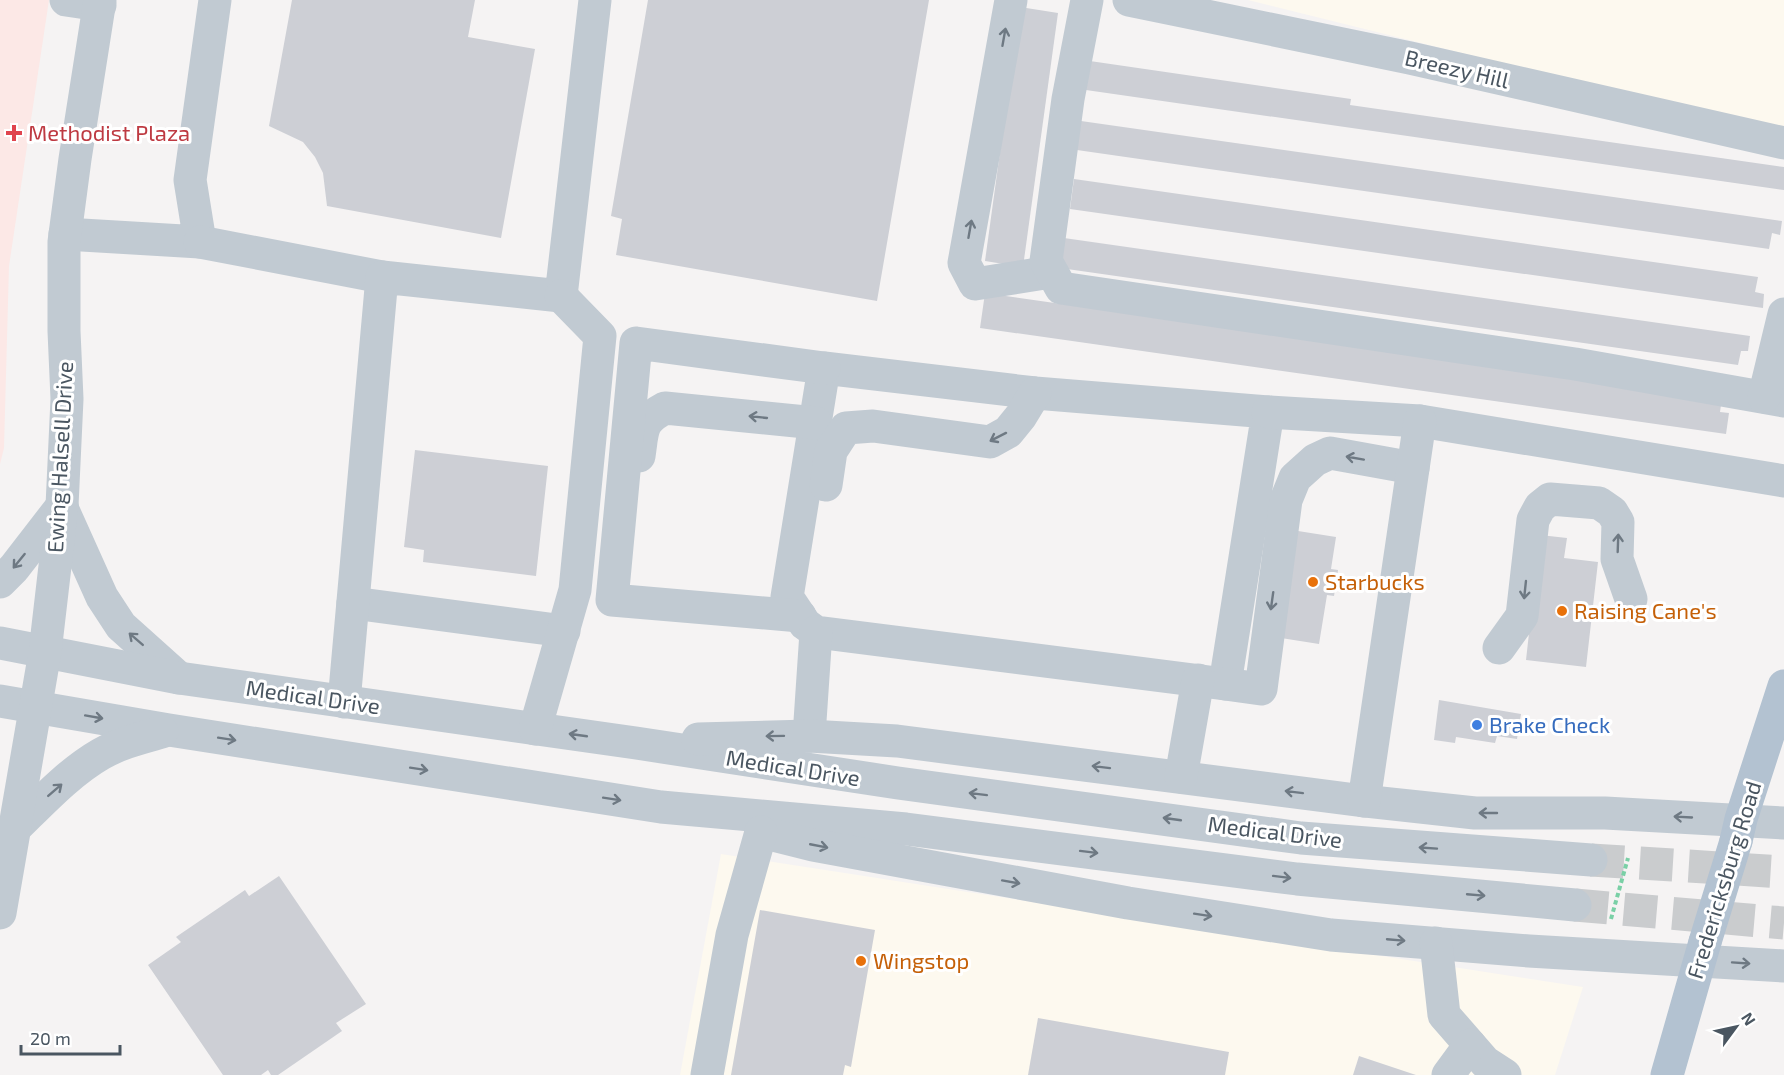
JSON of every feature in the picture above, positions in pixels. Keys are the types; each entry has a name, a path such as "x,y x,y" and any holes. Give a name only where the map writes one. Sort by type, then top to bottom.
{"main road":[{"name":"Fredericksburg Road","path":"1667,1075 1702,951 1784,686"}],"street":[{"path":"66,0 100,2"},
{"path":"200,242 190,180 215,0"},
{"path":"561,296 595,0"},
{"path":"1011,0 964,263 975,284 1051,272"},
{"path":"1088,0 1068,99 1046,261 1060,288 1564,363 1774,399 1784,314"},
{"name":"Breezy Hill","path":"1130,0 1410,58 1784,143"},
{"name":"Ewing Halsell Drive","path":"0,913 45,652 62,506 67,399 64,331 66,234 75,159 100,2"},
{"path":"66,234 200,242 382,277 561,296 600,336 575,590 535,729"},
{"path":"344,702 382,277"},
{"path":"1413,468 1330,453 1315,460 1295,478 1286,500 1261,689 807,624 612,600 636,343 1035,393 1268,412 1420,421 1784,481"},
{"path":"807,624 787,597 824,368"},
{"path":"809,736 807,624 831,451 846,428 873,426 990,442 1008,432 1035,393"},
{"path":"615,568 629,548 643,429 650,416 665,408 816,423"},
{"path":"1181,777 1211,682 1268,412"},
{"path":"1364,801 1420,421"},
{"path":"1499,648 1522,616 1533,520 1540,507 1550,499 1599,504 1612,512 1618,522 1617,559 1631,599"},
{"path":"0,582 14,568 62,506 92,578 121,626 179,678"},
{"path":"353,603 564,631"},
{"name":"Medical Drive","path":"0,643 179,678 898,783 1301,838 1591,860"},
{"name":"Medical Drive","path":"0,701 169,730 661,807 927,832 1297,879 1575,905"},
{"path":"0,795 13,830 51,794 100,755 121,744 169,730"},
{"path":"636,743 739,737 809,736 897,741 1364,801 1475,813 1605,813 1739,830 1784,823"},
{"path":"661,807 813,845 1128,903 1331,935 1436,943 1702,951 1784,966"},
{"path":"707,1075 732,935 761,832"},
{"path":"1436,943 1444,1015 1485,1062 1505,1075"},
{"path":"1448,1075 1470,1045"}],"path":[{"path":"1611,919 1628,858"}],"shaded area":[{"name":"Methodist Plaza","path":"0,0 49,0 9,266 4,448 0,464"},
{"path":"1248,0 1784,0 1784,133"},
{"path":"721,854 1583,987 1555,1075 680,1075"}],"building":[{"path":"292,0 475,0 468,37 535,49 501,238 327,206 323,173 315,157 303,142 269,126"},
{"path":"648,0 929,0 877,301 616,255 622,219 611,216"},
{"path":"1020,7 1058,13 1023,267 985,261"},
{"path":"1083,60 1351,99 1350,105 1784,167 1784,190 1079,89"},
{"path":"1074,120 1782,221 1780,235 1772,233 1769,249 1070,149"},
{"path":"1074,179 1758,277 1755,292 1764,294 1763,308 1070,209"},
{"path":"1064,238 1750,336 1748,351 1741,351 1738,365 1060,268"},
{"path":"985,293 1722,398 1720,412 1729,413 1726,434 980,328"},
{"path":"415,450 548,466 536,576 423,562 424,550 404,547"},
{"name":"Starbucks","path":"1298,531 1336,537 1331,569 1338,570 1334,596 1327,595 1319,644 1281,638"},
{"name":"Raising Cane's","path":"1540,535 1567,538 1564,558 1598,562 1586,667 1526,660"},
{"name":"Brake Check","path":"1439,700 1521,714 1517,739 1497,736 1495,743 1456,737 1455,743 1434,740"},
{"path":"279,876 366,1004 336,1023 342,1031 278,1075 271,1075 268,1070 261,1075 223,1075 148,965 181,942 176,937 245,890 249,896"},
{"path":"760,910 875,930 851,1067 845,1065 843,1075 731,1075"},
{"path":"1038,1018 1229,1052 1225,1075 1028,1075"},
{"path":"1359,1056 1416,1075 1353,1075"}],"tunnel":[{"path":"1591,860 1784,872"},
{"path":"1575,905 1784,923"}],"place":[{"name":"Methodist Plaza","path":"14,133"},
{"name":"Starbucks","path":"1313,582"},
{"name":"Raising Cane's","path":"1562,611"},
{"name":"Brake Check","path":"1477,725"},
{"name":"Wingstop","path":"861,961"}]}
